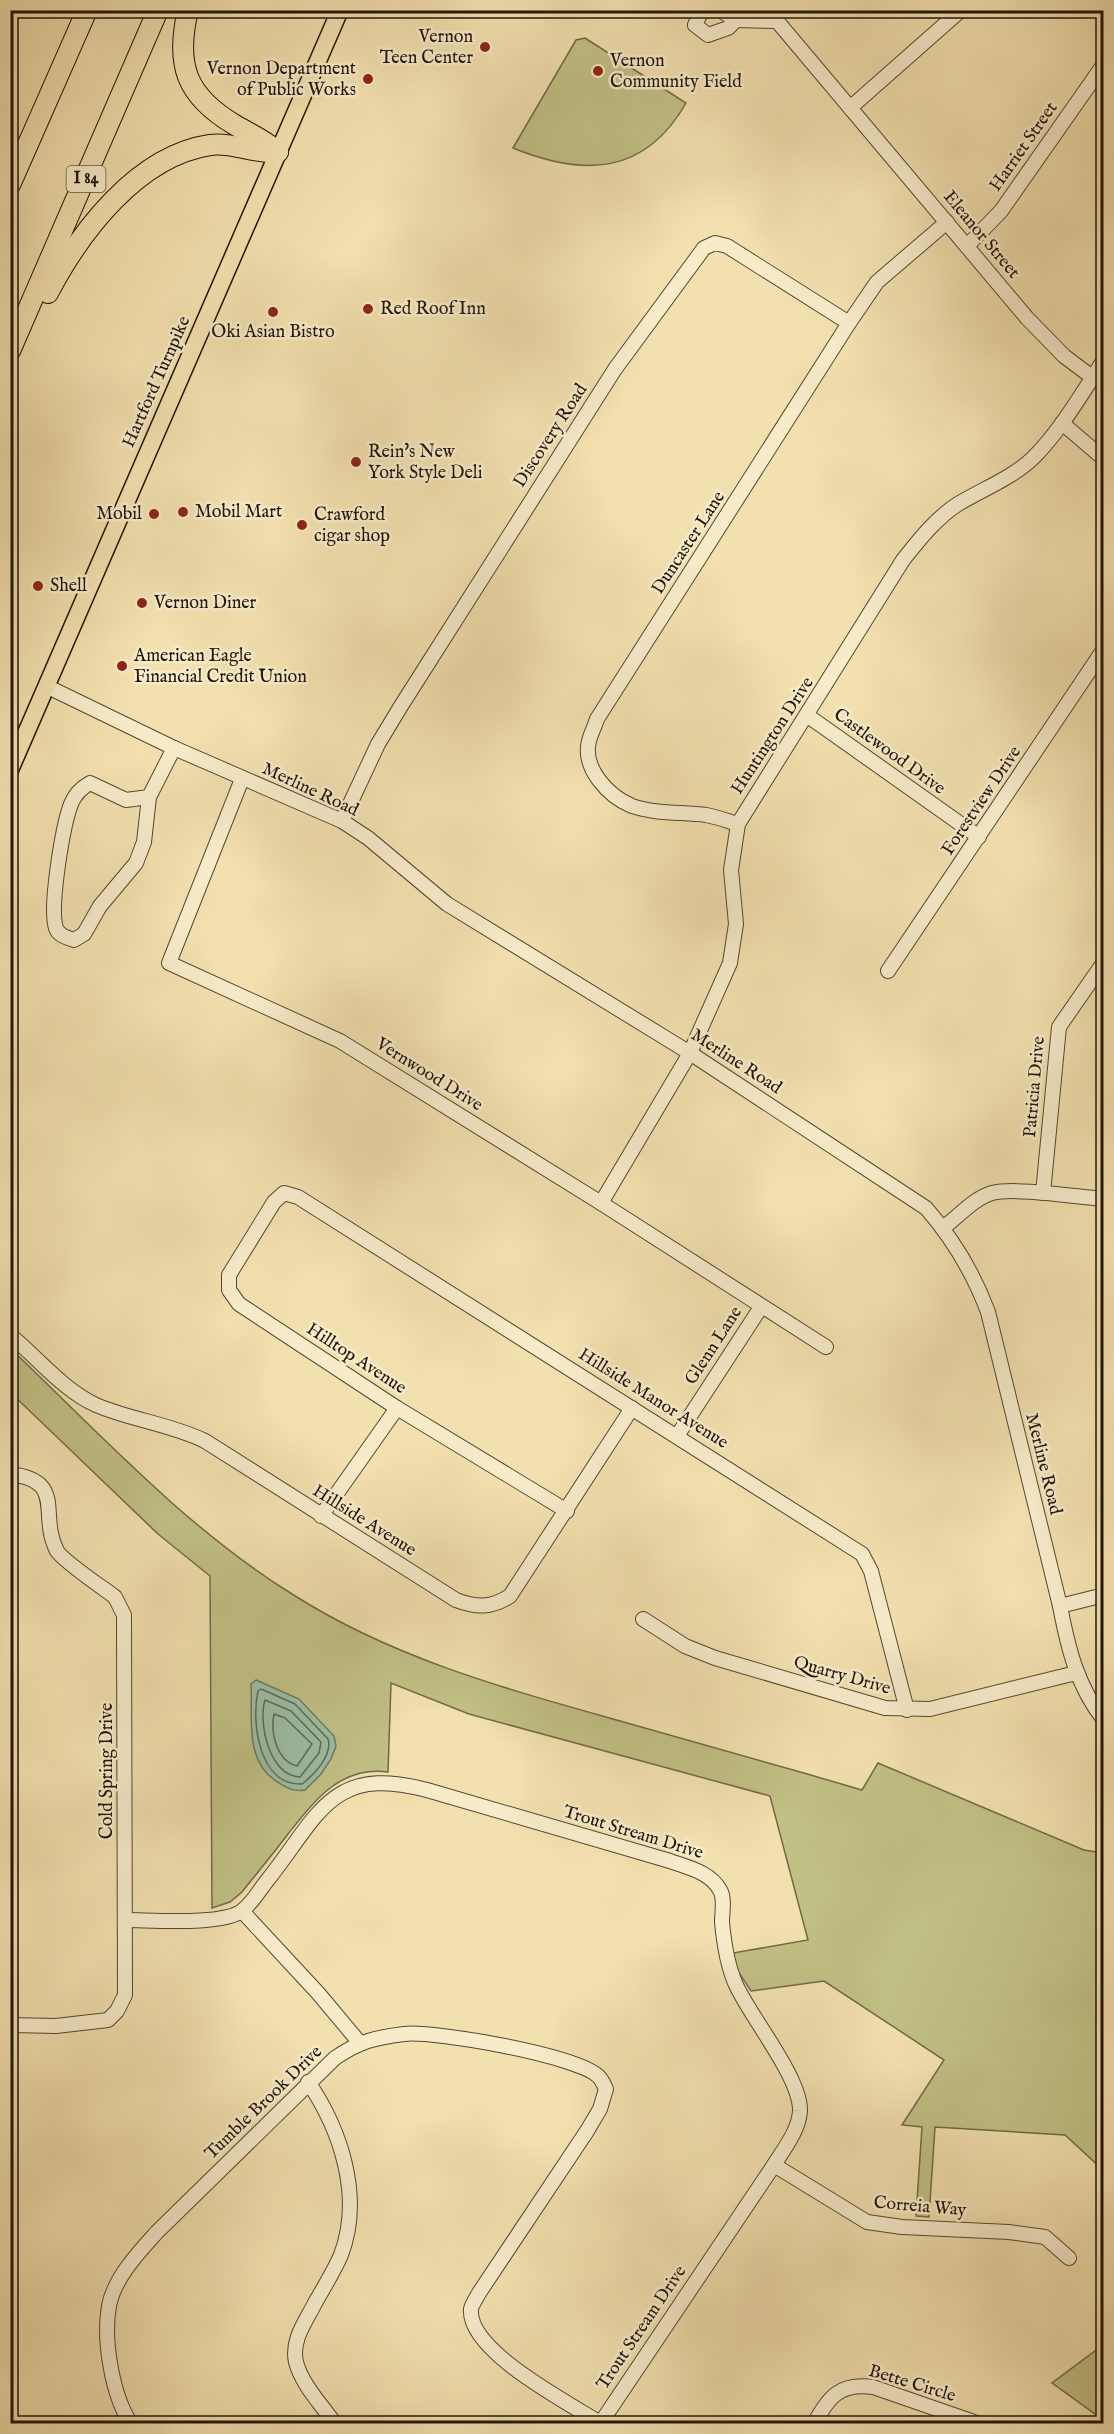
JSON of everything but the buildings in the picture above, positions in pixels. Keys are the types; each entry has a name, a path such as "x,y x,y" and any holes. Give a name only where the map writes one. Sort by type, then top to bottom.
{"highway":[{"path":"10,185 87,10"},
{"name":"I 84","path":"11,349 158,10"},
{"path":"188,10 183,59 191,87 212,110 262,139 278,152"},
{"path":"11,349 34,321 56,278 81,241 114,202 146,174 176,156 210,145 230,145 261,153 278,152"}],"main road":[{"name":"Hartford Turnpike","path":"10,770 340,10"}],"street":[{"path":"702,10 695,25 698,30 708,35 728,28 736,20"},
{"path":"720,10 736,20 779,16"},
{"path":"850,108 961,10"},
{"name":"Eleanor Street","path":"779,16 850,108 1027,318 1065,356 1092,377"},
{"name":"Harriet Street","path":"967,246 1001,211 1104,64"},
{"name":"Duncaster Lane","path":"738,824 709,816 652,810 631,805 607,790 594,774 589,760 588,742 597,719 877,282 947,222"},
{"name":"Discovery Road","path":"342,821 384,734 568,441 615,369 704,248 715,243 727,246 849,323"},
{"name":"Huntington Drive","path":"601,1203 690,1053 730,963 736,924 731,870 738,824 808,716 903,561 925,534 956,506 1002,480 1032,458 1062,423 1104,360"},
{"path":"1062,423 1104,459"},
{"name":"Forestview Drive","path":"888,971 1104,649"},
{"name":"Merline Road","path":"46,686 174,748 342,821 368,838 447,904 690,1053 926,1208 944,1228 975,1278 988,1312 1076,1673 1091,1703 1104,1720"},
{"name":"Castlewood Drive","path":"808,716 979,837"},
{"path":"149,797 126,800 90,783 81,789 72,802 62,839 53,916 56,930 65,938 74,940 84,934 100,906 136,863 144,842 149,797 174,748"},
{"name":"Vernwood Drive","path":"242,779 169,963 340,1041 601,1203 826,1347"},
{"name":"Patricia Drive","path":"1043,1193 1059,1027 1104,962"},
{"name":"Hillside Manor Avenue","path":"284,1193 298,1197 862,1554 868,1561 907,1710"},
{"name":"Hilltop Avenue","path":"284,1193 274,1202 229,1275 229,1290 239,1304 397,1408 567,1511"},
{"path":"944,1228 979,1199 992,1193 1043,1193 1104,1199"},
{"name":"Glenn Lane","path":"677,1436 761,1307"},
{"name":"Hillside Avenue","path":"10,1335 76,1394 98,1406 190,1433 456,1600 476,1608 499,1604 510,1596 632,1408"},
{"path":"321,1516 397,1408"},
{"name":"Cold Spring Drive","path":"10,1474 28,1476 40,1482 47,1495 51,1533 58,1553 115,1597 121,1606 123,1615 126,1920 125,1995 117,2011 108,2020 56,2026 10,2025"},
{"path":"1060,1606 1104,1595"},
{"name":"Quarry Drive","path":"643,1619 685,1646 714,1658 885,1708 930,1709 1076,1673"},
{"name":"Trout Stream Drive","path":"242,1911 319,1812 347,1789 372,1782 398,1782 670,1861 709,1876 722,1892 727,1959 736,1984 797,2094 800,2112 794,2131 774,2165 600,2423"},
{"path":"126,1920 204,1920 242,1911 318,1993 359,2042"},
{"name":"Tumble Brook Drive","path":"131,2424 116,2397 111,2358 109,2305 133,2259 157,2232 335,2058 359,2042 406,2034 433,2035 525,2050 579,2065 599,2076 606,2089 600,2109 479,2292 471,2310 476,2330 486,2346 506,2362 600,2423"},
{"path":"308,2082 329,2118 337,2138 348,2180 350,2210 341,2255 296,2339 296,2361 306,2383 335,2424"},
{"name":"Correia Way","path":"774,2165 867,2222 902,2227 1009,2232 1045,2237 1069,2258"},
{"name":"Bette Circle","path":"814,2424 835,2392 855,2385 873,2387 980,2424"}],"shaded area":[{"name":"Vernon Community Field","path":"585,38 686,103 670,127 652,144 632,157 611,163 588,165 564,163 513,148 576,40"},
{"path":"10,1348 145,1478 216,1540 292,1594 367,1635 405,1652 484,1681 862,1790 878,1763 1084,1850 1103,1853 1103,2170 1065,2135 935,2127 929,2217 916,2216 922,2127 902,2125 944,2060 824,1981 751,1991 737,1970 733,1953 808,1940 770,1796 469,1714 391,1683 388,1772 356,1774 330,1788 308,1809 242,1892 230,1902 212,1908 210,1576 158,1534 11,1393"},
{"path":"1103,2345 1103,2423 1099,2423 1099,2417 1052,2383"}],"water":[{"path":"256,1680 299,1699 334,1736 336,1746 331,1759 321,1774 305,1790 294,1790 279,1783 260,1763 252,1738 251,1724 251,1684"}],"place":[{"name":"Vernon Teen Center","path":"485,47"},
{"name":"Vernon Community Field","path":"598,71"},
{"name":"Vernon Department of Public Works","path":"368,79"},
{"name":"Red Roof Inn","path":"368,309"},
{"name":"Oki Asian Bistro","path":"273,312"},
{"name":"Rein's New York Style Deli","path":"356,462"},
{"name":"Mobil Mart","path":"183,512"},
{"name":"Mobil","path":"154,514"},
{"name":"Crawford cigar shop","path":"302,525"},
{"name":"Shell","path":"38,586"},
{"name":"Vernon Diner","path":"142,603"},
{"name":"American Eagle Financial Credit Union","path":"122,666"}]}
